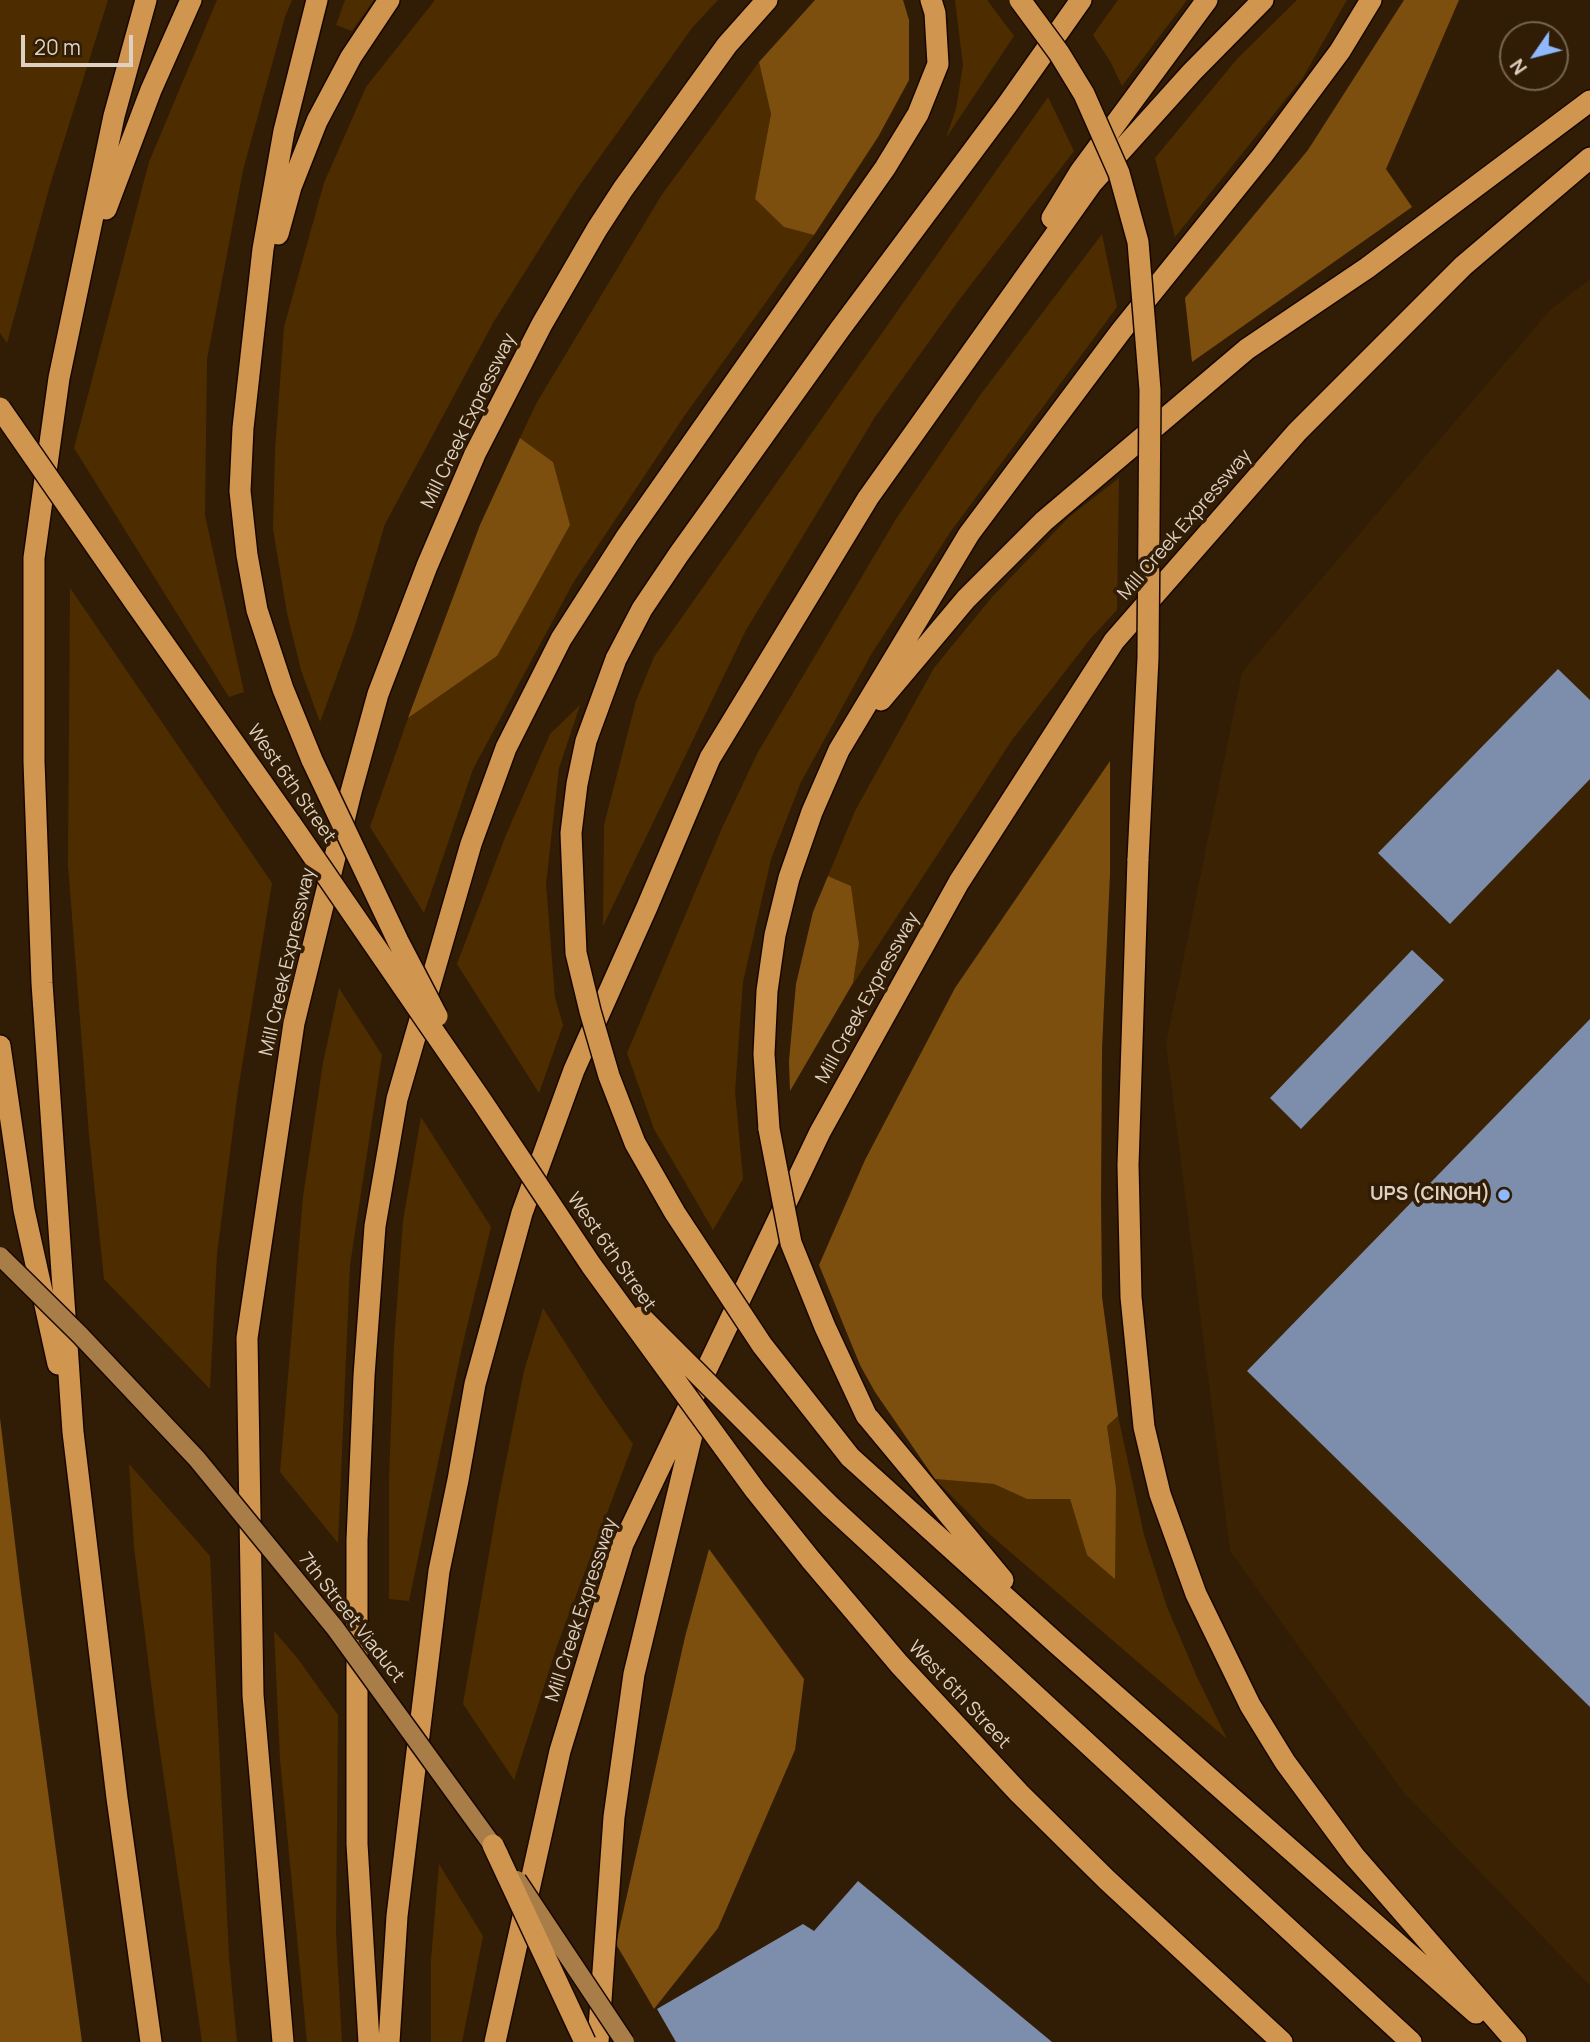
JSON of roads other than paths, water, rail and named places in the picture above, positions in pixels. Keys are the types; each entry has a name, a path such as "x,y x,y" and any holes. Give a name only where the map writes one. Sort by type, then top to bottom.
{"highway":[{"path":"146,0 114,116 59,377 34,558 34,761 42,983 73,1432 117,1798 151,2042"},
{"path":"84,266 151,90 191,0"},
{"path":"317,0 284,131 264,249 248,373 240,491 247,555 257,610 283,690 312,760 398,941 481,1100"},
{"path":"248,373 265,279 291,187 317,121 351,57 389,0"},
{"name":"Mill Creek Expressway","path":"283,2042 253,1695 247,1338 295,1023 351,792 378,694 427,566 475,454 542,324 597,229 727,45 767,0"},
{"path":"1020,0 1059,53 1084,94 1119,173 1138,242 1150,390 1147,658 1128,1165 1131,1297 1144,1427 1160,1494 1196,1594 1250,1705 1285,1762 1355,1857 1516,2042"},
{"path":"1081,0 1007,105 849,318 642,609 616,659 586,741 577,784 571,833 576,953 609,1076 635,1143 675,1213 762,1345 850,1457 1056,1643 1509,2042"},
{"path":"970,355 1080,172 1207,0"},
{"path":"389,2042 397,1916 439,1572 475,1384 522,1213 574,1070 647,907 709,758 868,498 1092,183 1192,72 1263,0"},
{"path":"1056,1643 866,1415 825,1327 791,1243 769,1129 764,1054 767,991 775,935 789,878 812,812 839,750 969,534 1121,331 1262,156 1340,51 1371,0"},
{"path":"369,2042 357,1844 356,1540 375,1226 397,1099 471,844 506,748 561,639 619,548 885,168 918,114 938,64 933,7"},
{"path":"839,750 966,599 1044,521 1247,349 1367,268 1590,101"},
{"name":"Mill Creek Expressway","path":"495,2042 560,1751 623,1545 820,1132 959,882 1114,641 1297,432 1463,266 1590,158"},
{"name":"West 6th Street","path":"0,408 291,824 591,1265 755,1490 899,1664 1019,1793 1107,1880 1282,2042"},
{"path":"0,1046 24,1210 73,1432"},
{"path":"591,1265 830,1506 1411,2042"},
{"path":"598,2042 614,1817 634,1674 709,1363"},
{"path":"493,1844 585,2042"}],"main road":[{"name":"7th Street Viaduct","path":"0,1256 80,1335 197,1460 335,1628 493,1844 625,2042"}],"place":[{"name":"UPS (CINOH)","path":"1504,1195"}]}
